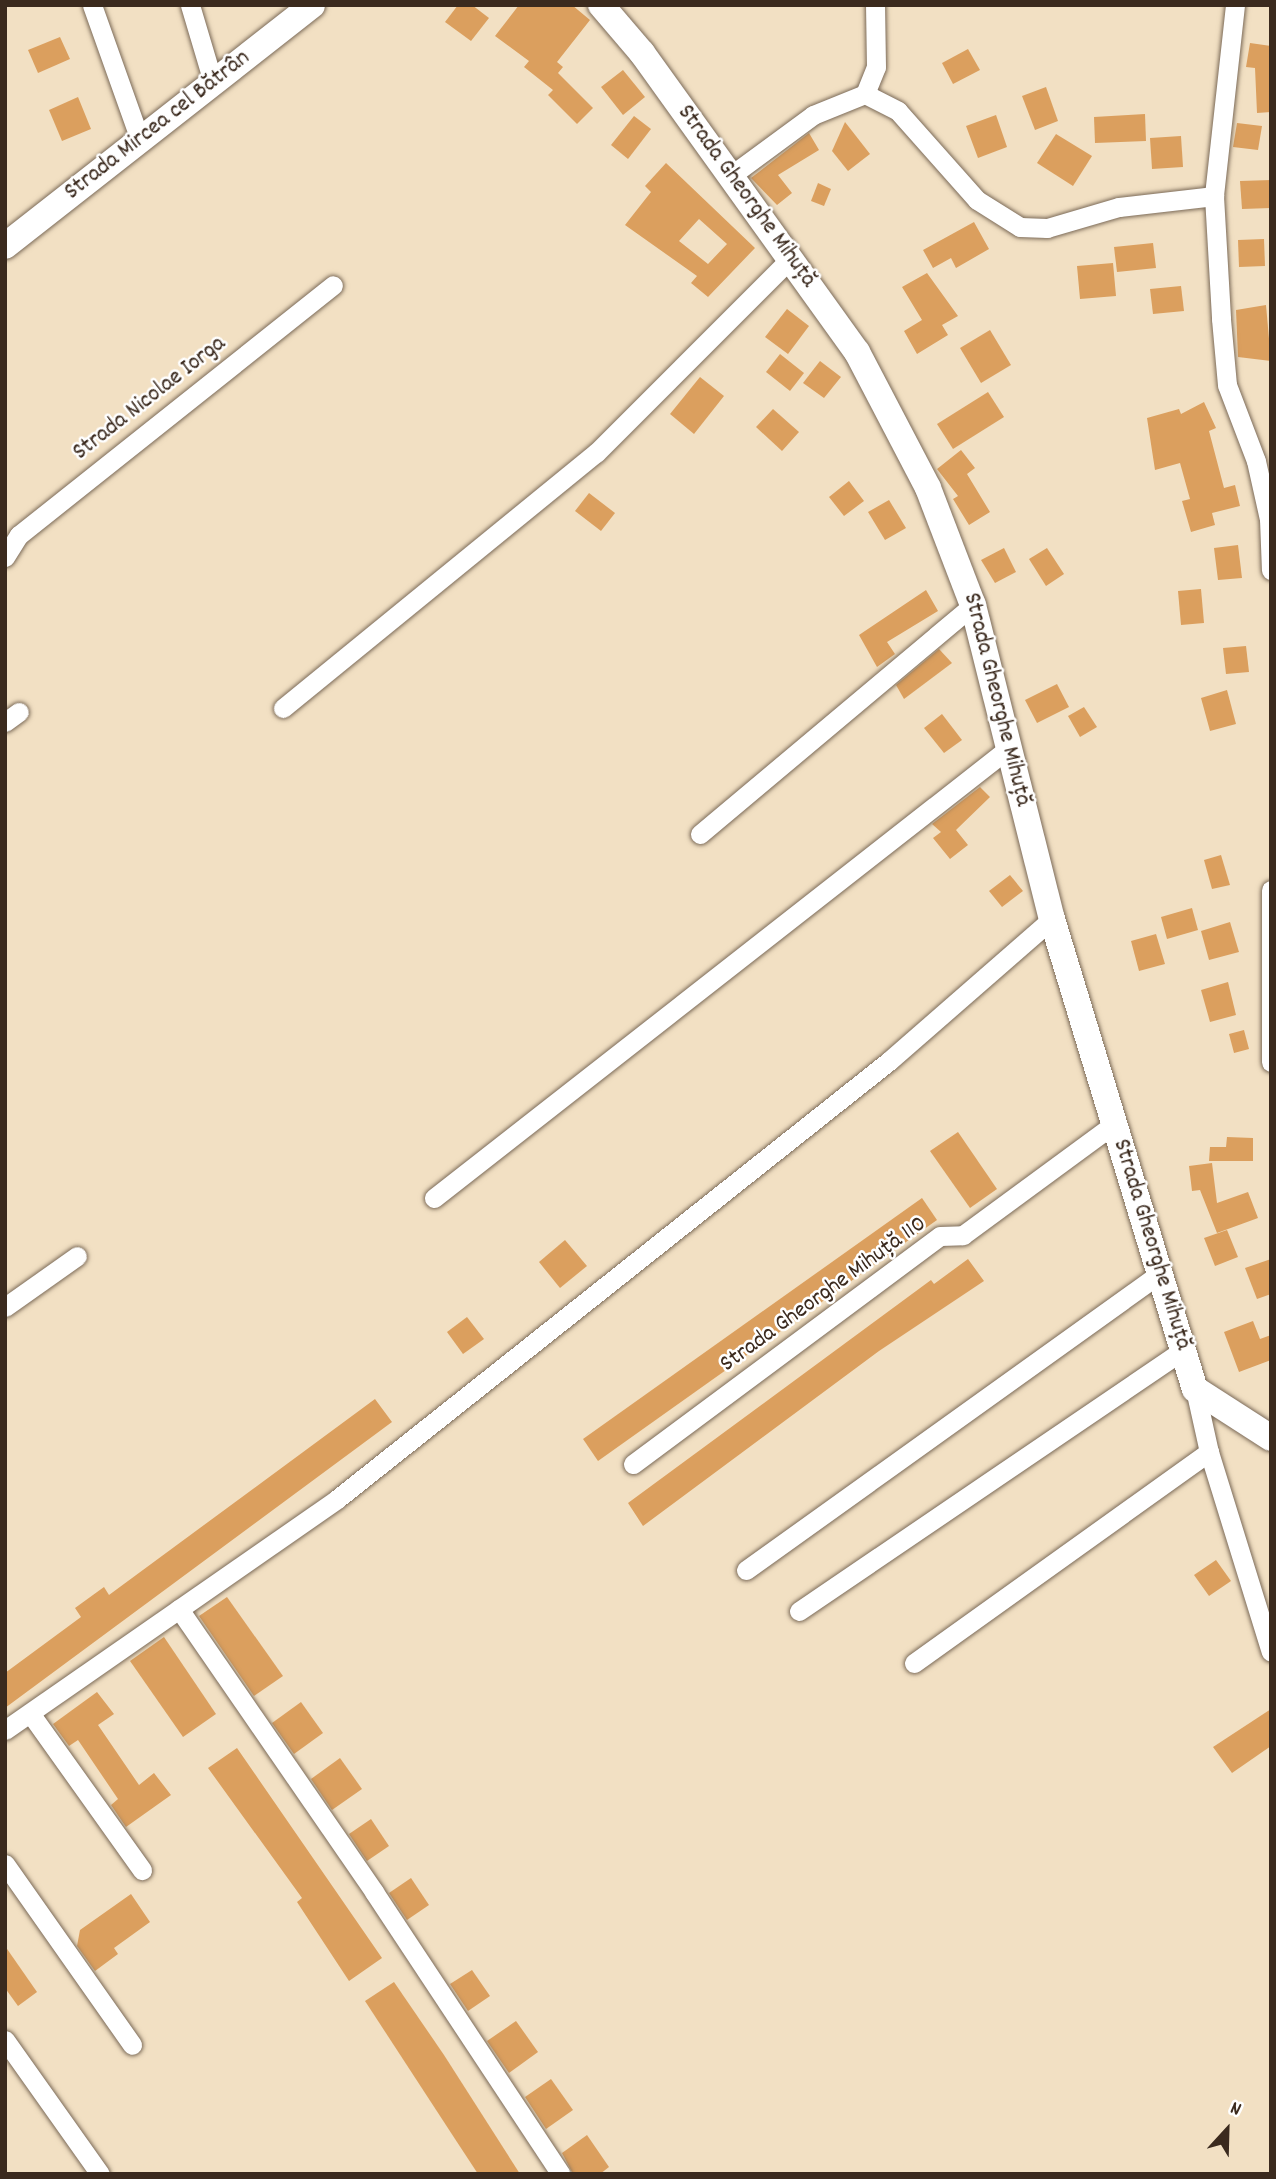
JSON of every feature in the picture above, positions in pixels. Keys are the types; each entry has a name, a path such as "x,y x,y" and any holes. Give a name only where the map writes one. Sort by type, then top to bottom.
{"street":[{"path":"92,5 140,140"},
{"path":"190,5 213,82"},
{"name":"Strada Mircea cel Bătrân","path":"5,246 312,5"},
{"name":"Strada Gheorghe Mihuță","path":"601,5 642,53 869,373 928,488 973,605 1052,919 1162,1272 1195,1389"},
{"path":"729,177 813,115 865,94 876,67 875,5"},
{"path":"1235,5 1214,196 1227,386 1256,461 1269,519 1271,570"},
{"path":"865,94 898,111 977,200 1020,227 1047,228 1119,207 1214,196"},
{"path":"283,708 596,453 790,259"},
{"name":"Strada Nicolae Iorga","path":"5,557 19,535 333,285"},
{"path":"700,834 973,605"},
{"path":"434,1198 1009,748"},
{"path":"1271,890 1271,1062"},
{"path":"5,1730 337,1499 889,1061 1052,919"},
{"name":"Strada Gheorghe Mihuță 110","path":"633,1464 940,1236 963,1234 1115,1124"},
{"path":"5,1307 77,1256"},
{"path":"746,1570 1162,1272"},
{"path":"799,1611 1184,1349"},
{"path":"1195,1389 1271,1438"},
{"path":"1195,1389 1209,1452 1271,1652"},
{"path":"914,1663 1209,1452"},
{"path":"179,1609 374,1892 561,2174"},
{"path":"30,1713 142,1870"},
{"path":"5,1864 132,2045"},
{"path":"5,2040 100,2174"}],"building":[{"path":"458,5 472,5 489,18 471,41 445,22"},
{"path":"519,5 572,5 590,20 557,62 563,67 558,73 593,108 577,124 548,95 553,90 524,67 529,61 495,36"},
{"path":"60,37 70,59 38,73 28,50"},
{"path":"1250,43 1271,46 1271,112 1257,113 1255,68 1246,67"},
{"path":"968,49 980,70 953,84 942,63"},
{"path":"623,70 645,97 623,115 601,87"},
{"path":"1046,87 1058,121 1035,130 1022,96"},
{"path":"78,97 91,129 62,141 49,110"},
{"path":"1145,114 1146,141 1095,143 1094,117"},
{"path":"996,115 1007,147 978,158 966,126"},
{"path":"634,116 651,129 628,159 611,145"},
{"path":"845,122 870,154 848,171 832,151"},
{"path":"1237,123 1262,126 1258,150 1233,147"},
{"path":"809,133 819,150 778,175 792,193 777,205 751,178"},
{"path":"1056,134 1092,156 1073,186 1037,163"},
{"path":"1181,136 1183,167 1152,169 1150,138"},
{"path":"666,163 755,248 708,297 691,283 697,276 625,225 651,192 645,186","holes":["699,219 727,244 708,264 679,241"]},
{"path":"1271,180 1271,208 1242,209 1240,181"},
{"path":"818,183 831,189 824,206 811,201"},
{"path":"974,222 989,249 956,268 951,258 933,268 923,250"},
{"path":"1264,239 1265,266 1239,267 1238,240"},
{"path":"1153,243 1156,268 1117,272 1114,247"},
{"path":"1113,263 1116,296 1080,299 1077,266"},
{"path":"927,273 958,316 942,325 948,335 917,354 904,331 922,320 902,287"},
{"path":"1181,286 1184,311 1153,314 1150,289"},
{"path":"1266,305 1271,361 1238,357 1236,310"},
{"path":"787,309 809,326 788,354 765,337"},
{"path":"990,330 1011,365 981,383 960,348"},
{"path":"780,354 804,373 790,391 766,372"},
{"path":"820,361 841,377 824,398 803,383"},
{"path":"700,377 724,396 694,434 670,414"},
{"path":"988,392 1004,417 953,449 937,424"},
{"path":"1204,402 1216,428 1209,431 1224,488 1235,485 1240,506 1212,513 1215,525 1191,532 1182,501 1190,499 1180,463 1155,470 1147,418 1179,409 1181,414"},
{"path":"773,409 799,432 782,451 756,427"},
{"path":"961,450 975,468 967,474 990,512 969,525 953,499 958,496 937,469"},
{"path":"849,481 864,501 844,516 829,497"},
{"path":"589,493 615,513 601,531 575,511"},
{"path":"889,500 906,528 885,540 868,512"},
{"path":"1238,545 1242,578 1218,580 1214,548"},
{"path":"1004,548 1016,572 995,583 981,560"},
{"path":"1047,548 1064,574 1046,586 1029,559"},
{"path":"1201,589 1204,623 1181,625 1178,591"},
{"path":"926,590 938,611 887,642 895,654 877,667 859,635"},
{"path":"1246,646 1249,672 1226,674 1223,648"},
{"path":"939,649 952,663 904,699 896,685"},
{"path":"1057,684 1069,707 1037,723 1025,700"},
{"path":"1227,690 1236,724 1210,731 1201,698"},
{"path":"1084,707 1097,727 1080,737 1068,716"},
{"path":"942,714 962,740 944,753 924,728"},
{"path":"980,787 990,797 956,830 968,845 950,859 933,838 941,832 932,824"},
{"path":"1221,855 1230,885 1212,889 1204,860"},
{"path":"1010,875 1023,891 1002,907 989,891"},
{"path":"1192,908 1198,930 1167,939 1161,917"},
{"path":"1230,922 1239,952 1209,960 1201,931"},
{"path":"1156,934 1165,964 1139,971 1131,941"},
{"path":"1228,982 1236,1015 1210,1022 1201,990"},
{"path":"1244,1030 1249,1049 1234,1053 1229,1034"},
{"path":"958,1132 997,1189 970,1208 930,1151"},
{"path":"1227,1137 1253,1138 1253,1161 1209,1161 1210,1147 1226,1147"},
{"path":"1212,1163 1217,1203 1248,1192 1258,1218 1217,1233 1200,1190 1192,1191 1189,1166"},
{"path":"922,1198 937,1220 598,1461 583,1439"},
{"path":"1227,1230 1238,1257 1215,1266 1204,1238"},
{"path":"565,1240 587,1266 560,1288 539,1262"},
{"path":"968,1259 984,1281 879,1351 643,1526 628,1503 931,1280 934,1284"},
{"path":"1271,1259 1271,1294 1257,1299 1245,1268"},
{"path":"467,1317 484,1339 463,1354 447,1332"},
{"path":"1253,1321 1260,1339 1271,1335 1271,1360 1239,1372 1224,1332"},
{"path":"375,1399 392,1422 5,1708 5,1673 81,1617 75,1608 104,1587 109,1595"},
{"path":"1216,1560 1231,1581 1209,1596 1194,1575"},
{"path":"227,1597 283,1676 254,1696 199,1616"},
{"path":"164,1637 216,1714 183,1737 130,1661"},
{"path":"97,1692 114,1714 98,1725 139,1785 154,1773 171,1795 126,1827 111,1805 118,1799 78,1740 69,1746 53,1724"},
{"path":"301,1702 323,1733 294,1754 272,1723"},
{"path":"1271,1709 1271,1746 1232,1773 1213,1747"},
{"path":"237,1748 382,1958 349,1981 297,1902 302,1898 208,1768"},
{"path":"340,1758 362,1789 332,1810 311,1779"},
{"path":"371,1819 389,1846 367,1861 349,1834"},
{"path":"411,1878 429,1905 407,1920 389,1893"},
{"path":"131,1894 150,1922 114,1948 118,1954 95,1971 77,1946 80,1930"},
{"path":"5,1946 37,1992 18,2006 5,1988"},
{"path":"472,1970 490,1996 468,2011 450,1984"},
{"path":"394,1982 520,2174 478,2174 457,2142 365,2001"},
{"path":"516,2021 538,2052 509,2073 487,2041"},
{"path":"551,2079 573,2110 546,2129 525,2097"},
{"path":"587,2135 609,2167 600,2174 573,2174 562,2153"}]}
